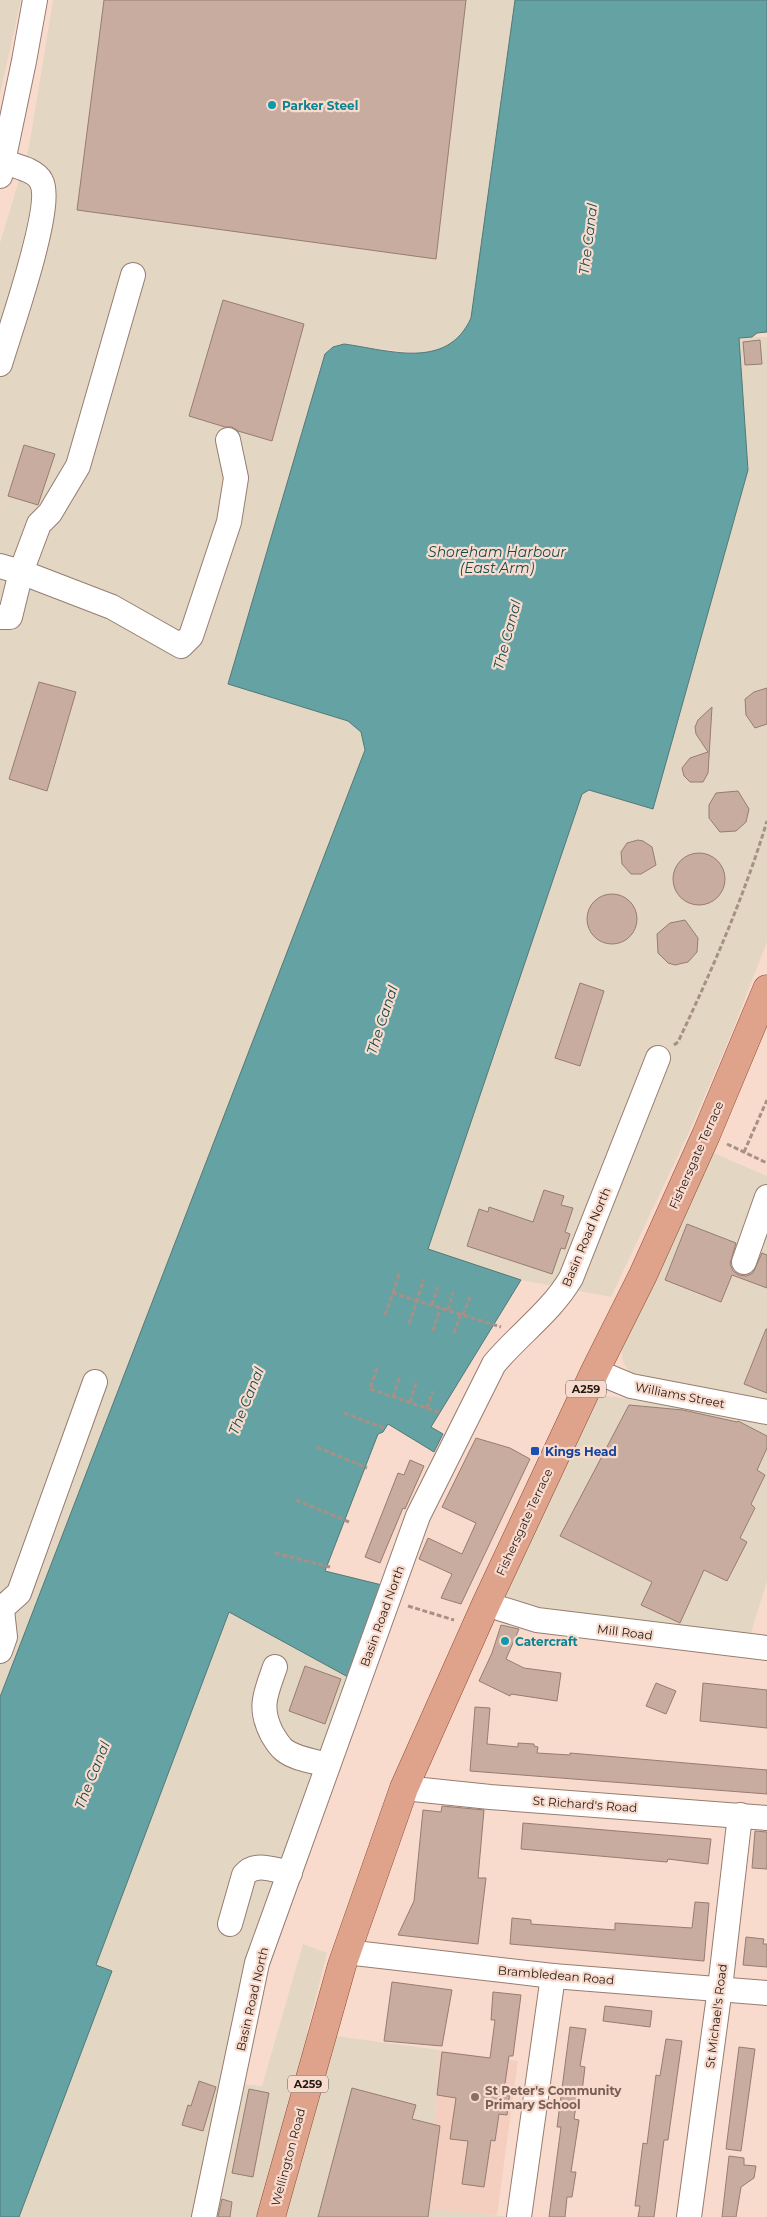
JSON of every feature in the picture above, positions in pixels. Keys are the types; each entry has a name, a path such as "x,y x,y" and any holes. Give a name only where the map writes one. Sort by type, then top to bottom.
{"main road":[{"name":"Fishersgate Terrace","path":"346,1952 404,1788 486,1604 642,1275 706,1135 767,989"},
{"name":"Wellington Road","path":"271,2217 346,1952"}],"street":[{"path":"0,364 35,247 44,193 42,182 37,175 2,170 34,0"},
{"path":"0,617 10,617 10,569 39,524 50,513 78,466 133,275"},
{"path":"10,569 112,607 181,646 191,636 229,522 236,478 228,440"},
{"name":"Basin Road North","path":"204,2217 258,1963 418,1516 494,1364 509,1346 555,1302 571,1278 658,1058"},
{"path":"744,1262 767,1197"},
{"name":"Williams Street","path":"595,1371 631,1386 767,1412"},
{"path":"0,1650 5,1637 1,1610 19,1593 95,1382"},
{"name":"Mill Road","path":"486,1604 537,1620 767,1648"},
{"path":"276,1667 265,1696 264,1712 275,1740 284,1750 328,1765"},
{"name":"St Richard's Road","path":"404,1788 490,1797 767,1818"},
{"name":"St Michael's Road","path":"689,2217 720,1988 740,1816"},
{"path":"230,1924 244,1875 248,1870 257,1866 290,1873"},
{"name":"Brambledean Road","path":"346,1952 553,1976 767,1993"},
{"path":"519,2217 553,1976"}],"path":[{"path":"658,1058 678,1042 712,972 755,862 767,821"},
{"path":"744,1152 767,1100"},
{"path":"706,1135 767,1162"},
{"path":"385,1315 400,1270"},
{"path":"409,1324 424,1279"},
{"path":"432,1305 438,1287"},
{"path":"448,1310 453,1292"},
{"path":"392,1293 507,1329"},
{"path":"454,1333 470,1297"},
{"path":"433,1331 440,1308"},
{"path":"377,1368 370,1389 441,1414"},
{"path":"393,1397 400,1376"},
{"path":"410,1402 418,1380"},
{"path":"427,1408 433,1391"},
{"path":"344,1412 386,1429"},
{"path":"317,1447 367,1468"},
{"path":"296,1500 349,1522"},
{"path":"275,1553 330,1567"},
{"path":"404,1605 457,1621"}],"shaded area":[{"path":"0,0 21,0 0,94"},
{"path":"53,0 515,0 474,300 471,318 466,329 452,343 436,351 416,353 340,344 327,352 322,362 228,684 348,721 359,729 363,736 364,754 0,1697 0,243 29,147"},
{"path":"739,337 767,337 767,942 732,1032 691,1128 611,1297 521,1280 428,1250 582,794 589,790 653,808 748,470"},
{"path":"707,1150 767,1176 767,1403 640,1377 629,1372 623,1362 621,1346"},
{"path":"595,1394 767,1421 767,1581 750,1636 550,1611 506,1597 585,1412"},
{"path":"229,1612 348,1677 223,2082 262,2086 303,1944 327,1953 307,2032 439,2050 434,2134 439,2135 430,2208 510,2217 19,2217 112,1971 96,1965"},
{"name":"St Peter's Community Primary School","path":"439,2050 518,2061 497,2215 430,2209 439,2136 434,2134"}],"water":[{"name":"Shoreham Harbour (East Arm)","path":"515,0 767,0 767,332 757,333 752,337 739,338 748,470 653,809 589,790 582,794 428,1249 521,1280 431,1427 443,1434 434,1452 388,1424 383,1432 378,1434 325,1571 382,1585 348,1677 229,1612 96,1965 112,1971 19,2217 0,2217 0,1697 365,750 361,732 348,721 228,684 325,354 333,347 344,344 398,352 432,351 447,345 460,335 471,318"}],"building":[{"name":"Parker Steel","path":"104,0 466,0 436,259 77,210"},
{"path":"223,300 304,324 272,441 238,431 232,427 225,427 189,416"},
{"path":"760,340 762,364 745,365 743,342"},
{"path":"24,445 55,454 38,505 8,496"},
{"path":"39,682 76,692 47,791 9,779"},
{"path":"767,688 767,724 755,728 746,715 745,699 754,692"},
{"path":"712,707 708,773 703,782 690,782 684,776 682,768 690,758 708,752 696,734 695,727 698,720"},
{"path":"738,791 749,809 746,822 736,831 720,832 709,818 709,805 716,793"},
{"path":"638,840 652,847 656,865 641,874 631,874 622,864 621,852 627,843"},
{"path":"699,853 709,855 717,861 723,869 725,879 723,889 717,897 709,903 699,905 689,903 681,897 675,889 673,879 675,869 681,861 689,855"},
{"path":"612,894 622,896 630,901 635,909 637,919 635,929 630,937 622,942 612,944 602,942 594,937 589,929 587,919 589,909 594,901 602,896"},
{"path":"685,920 698,938 697,952 688,962 675,965 668,963 658,953 657,934 670,923"},
{"path":"580,983 604,991 580,1066 555,1058"},
{"path":"544,1190 564,1196 561,1205 573,1208 565,1232 570,1234 565,1249 561,1248 552,1274 467,1246 479,1209 488,1212 489,1207 533,1222"},
{"path":"687,1224 736,1243 730,1264 733,1271 739,1275 746,1276 753,1273 762,1253 767,1255 767,1288 732,1275 721,1302 665,1280"},
{"path":"767,1329 767,1393 744,1384"},
{"path":"629,1405 683,1410 738,1421 767,1436 767,1448 757,1470 765,1475 751,1504 755,1508 740,1538 747,1542 727,1581 704,1570 680,1623 641,1605 652,1582 560,1536"},
{"path":"476,1438 510,1448 530,1459 461,1604 441,1598 452,1574 419,1559 428,1538 462,1554 476,1523 442,1507"},
{"path":"410,1460 424,1466 405,1509 403,1508 380,1563 365,1557 398,1473 404,1475"},
{"path":"501,1625 519,1629 506,1659 524,1668 561,1673 557,1701 511,1694 510,1696 479,1681 492,1653"},
{"path":"305,1666 341,1679 325,1724 289,1711"},
{"path":"656,1683 676,1691 666,1714 646,1706"},
{"path":"703,1683 767,1690 767,1728 700,1721"},
{"path":"475,1707 490,1708 487,1744 518,1747 518,1743 534,1744 534,1746 538,1747 537,1753 570,1755 570,1753 767,1770 767,1794 470,1771"},
{"path":"442,1806 484,1810 478,1878 486,1878 478,1944 398,1935 414,1901 423,1810 441,1812"},
{"path":"523,1823 711,1839 708,1864 668,1859 667,1862 521,1849"},
{"path":"755,1831 767,1832 767,1869 752,1868"},
{"path":"695,1902 709,1903 704,1961 510,1944 512,1918 531,1920 531,1924 615,1930 615,1923 692,1928"},
{"path":"746,1937 764,1939 763,1944 767,1944 767,1967 743,1965"},
{"path":"392,1982 452,1990 442,2046 384,2041"},
{"path":"493,1992 521,1995 513,2056 509,2056 504,2090 510,2091 507,2115 499,2114 495,2141 491,2140 484,2187 462,2184 468,2141 450,2139 456,2098 437,2095 442,2052 490,2058 495,2020 491,2020"},
{"path":"605,2006 652,2011 650,2027 603,2021"},
{"path":"570,2027 586,2029 580,2066 585,2067 582,2092 578,2091 574,2119 579,2120 571,2172 576,2172 572,2197 567,2197 565,2217 549,2217 561,2127 557,2127"},
{"path":"666,2039 682,2041 668,2140 664,2140 654,2217 638,2217 640,2206 635,2206 643,2143 647,2144 656,2075 660,2076"},
{"path":"739,2047 755,2049 741,2151 726,2149"},
{"path":"199,2081 216,2087 203,2131 182,2125 188,2105 191,2106"},
{"path":"352,2088 416,2105 412,2119 440,2126 428,2217 318,2217"},
{"path":"249,2089 269,2093 253,2177 232,2173"},
{"path":"729,2156 744,2158 744,2165 756,2166 754,2178 741,2187 736,2217 722,2217"},
{"path":"222,2199 232,2202 230,2217 218,2217"}],"place":[{"name":"Parker Steel","path":"272,105"},
{"name":"Kings Head","path":"535,1451"},
{"name":"Catercraft","path":"505,1641"},
{"name":"St Peter's Community Primary School","path":"475,2097"}],"water label":[{"name":"The Canal","path":"588,239"},
{"name":"The Canal","path":"507,635"},
{"name":"The Canal","path":"382,1020"},
{"name":"The Canal","path":"246,1401"},
{"name":"The Canal","path":"92,1775"}]}
